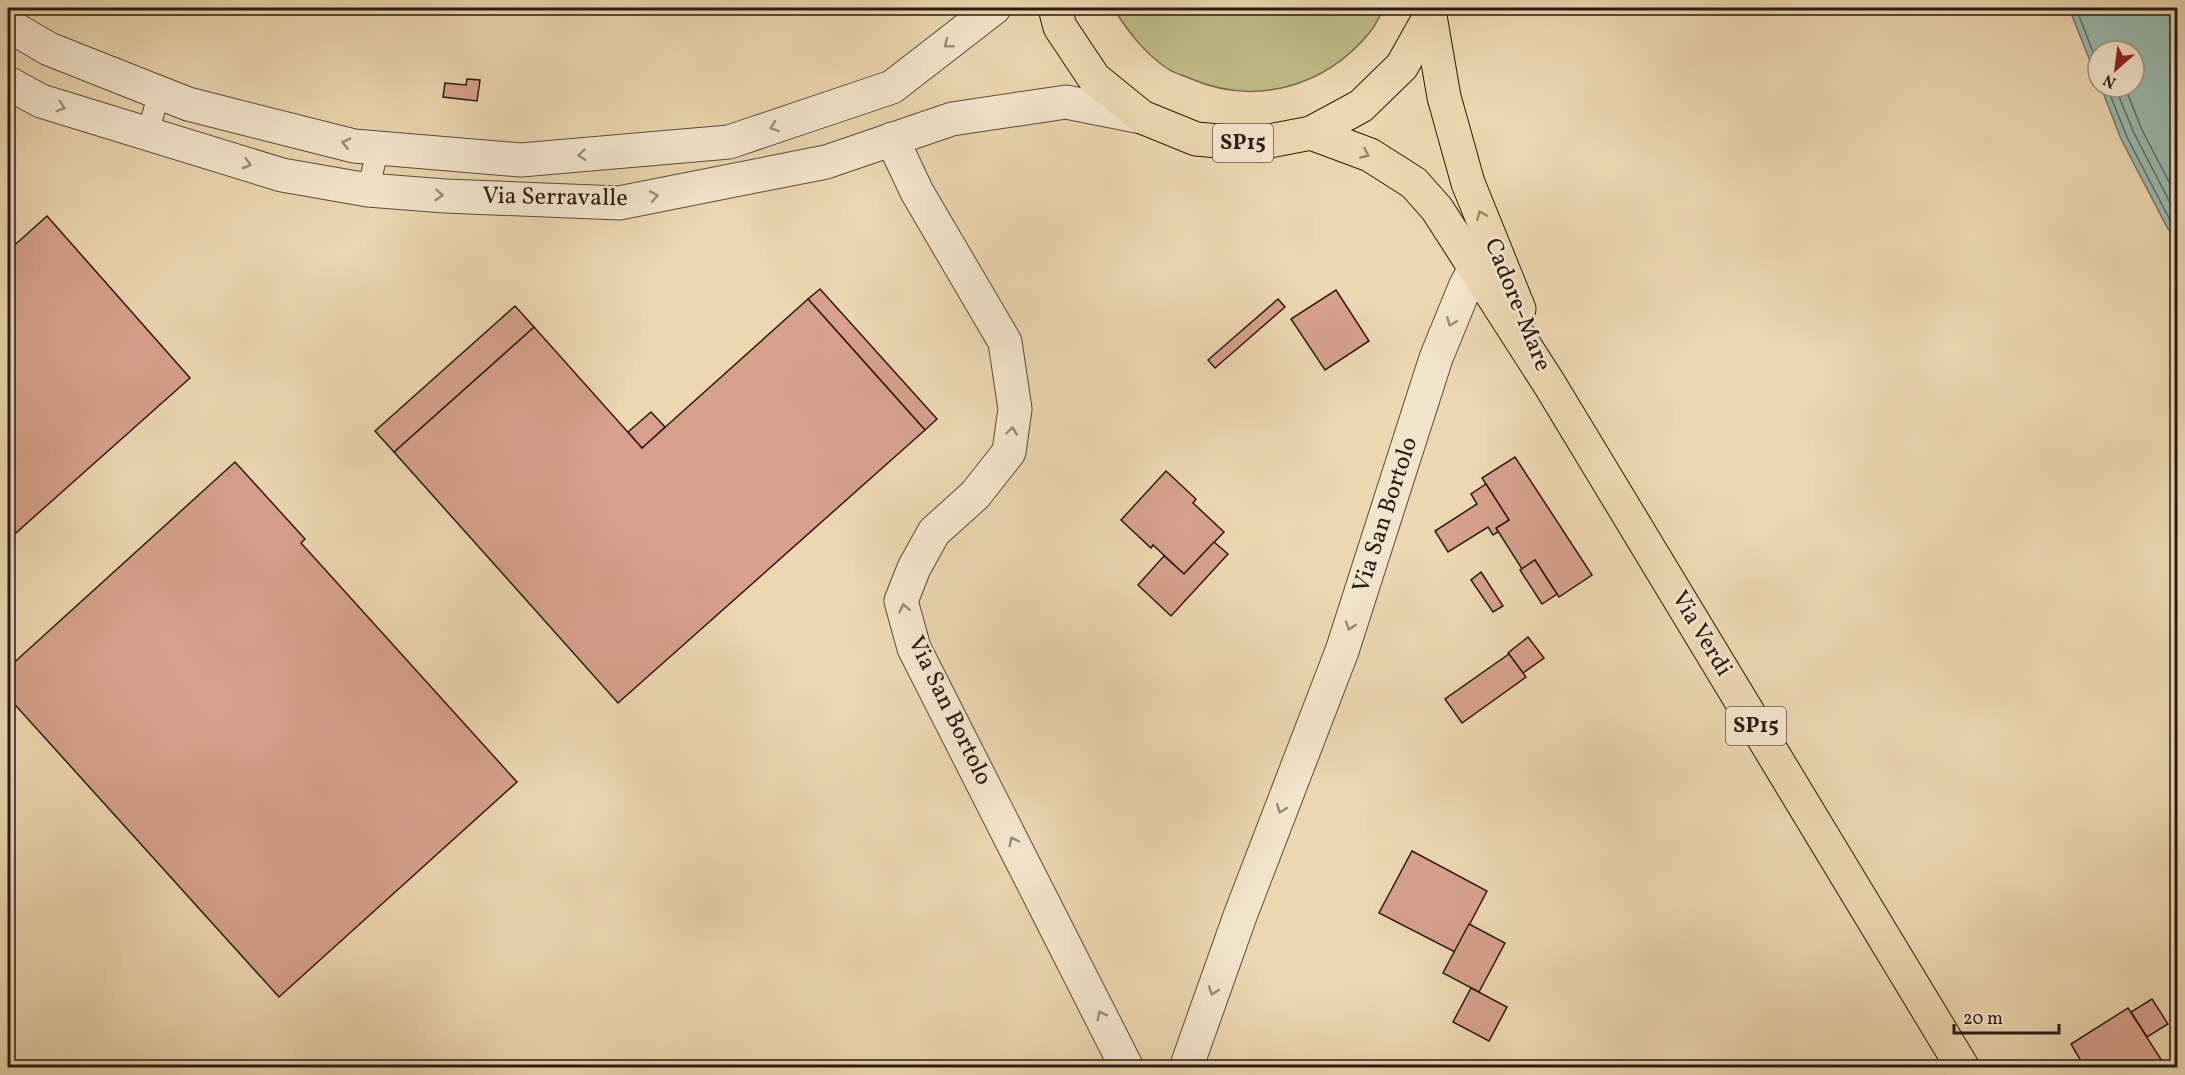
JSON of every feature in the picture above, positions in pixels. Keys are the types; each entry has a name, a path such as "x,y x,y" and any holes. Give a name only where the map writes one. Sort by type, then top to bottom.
{"main road":[{"name":"SP15","path":"1055,8 1060,27 1094,78 1142,117 1196,139 1254,144 1311,133 1361,106 1402,66 1431,12"},
{"name":"Cadore-Mare","path":"1431,12 1444,97 1468,183 1550,386"},
{"name":"Cadore-Mare","path":"1311,133 1370,155 1414,183 1437,209 1550,386"},
{"name":"Via Verdi","path":"1550,386 1963,1068"}],"street":[{"name":"Via Serravalle","path":"8,25 49,49 188,104 343,143 521,160 729,142 892,87 994,8"},
{"name":"Via Serravalle","path":"8,83 41,101 282,175 368,190 445,196 620,203 826,162 952,119 1066,102 1142,117"},
{"name":"Via San Bortolo","path":"892,139 917,192 1005,342 1015,409 1010,452 975,495 934,532 914,568 902,601 914,648 1127,1068"},
{"name":"Via San Bortolo","path":"1186,1068 1240,916 1342,651 1436,358 1475,268"}],"lane":[{"path":"147,135 159,94"},
{"path":"368,190 378,148"}],"shaded area":[{"path":"1113,8 1384,8 1370,32 1352,51 1332,66 1310,78 1287,86 1263,91 1239,91 1214,87 1168,69 1137,41"}],"water":[{"path":"2069,8 2175,8 2178,14 2177,241 2167,227 2121,139 2106,99 2146,99 2146,39 2086,39 2086,51"}],"building":[{"path":"467,79 480,80 477,101 443,97 445,83 466,85"},
{"path":"47,216 190,378 8,540 8,251"},
{"path":"820,289 937,419 925,430 808,299"},
{"path":"1336,290 1369,341 1325,370 1291,319"},
{"path":"808,299 925,430 618,703 394,452 534,327 642,448"},
{"path":"1278,299 1285,307 1215,368 1208,360"},
{"path":"515,306 534,327 394,452 375,431"},
{"path":"651,412 665,427 642,448 628,432"},
{"path":"1515,457 1592,575 1559,597 1535,560 1522,569 1496,528 1509,520 1482,478"},
{"path":"235,462 305,539 301,543 517,782 279,997 8,697 8,668"},
{"path":"1166,471 1196,499 1193,503 1224,532 1184,574 1153,545 1151,548 1121,520"},
{"path":"1486,484 1509,520 1496,528 1498,532 1493,535 1488,527 1448,552 1435,531 1477,504 1471,494"},
{"path":"1214,542 1228,554 1171,616 1138,585 1164,556 1184,574"},
{"path":"1535,560 1557,594 1542,604 1520,570"},
{"path":"1481,572 1503,606 1493,612 1471,580"},
{"path":"1528,637 1544,658 1523,673 1508,653"},
{"path":"1509,654 1526,677 1462,723 1445,699"},
{"path":"1412,851 1487,891 1455,952 1379,913"},
{"path":"1469,924 1505,943 1479,992 1443,973"},
{"path":"1471,988 1507,1007 1489,1041 1453,1022"},
{"path":"2152,999 2168,1024 2147,1037 2131,1012"},
{"path":"2128,1008 2164,1064 2158,1068 2085,1068 2071,1044"}]}
